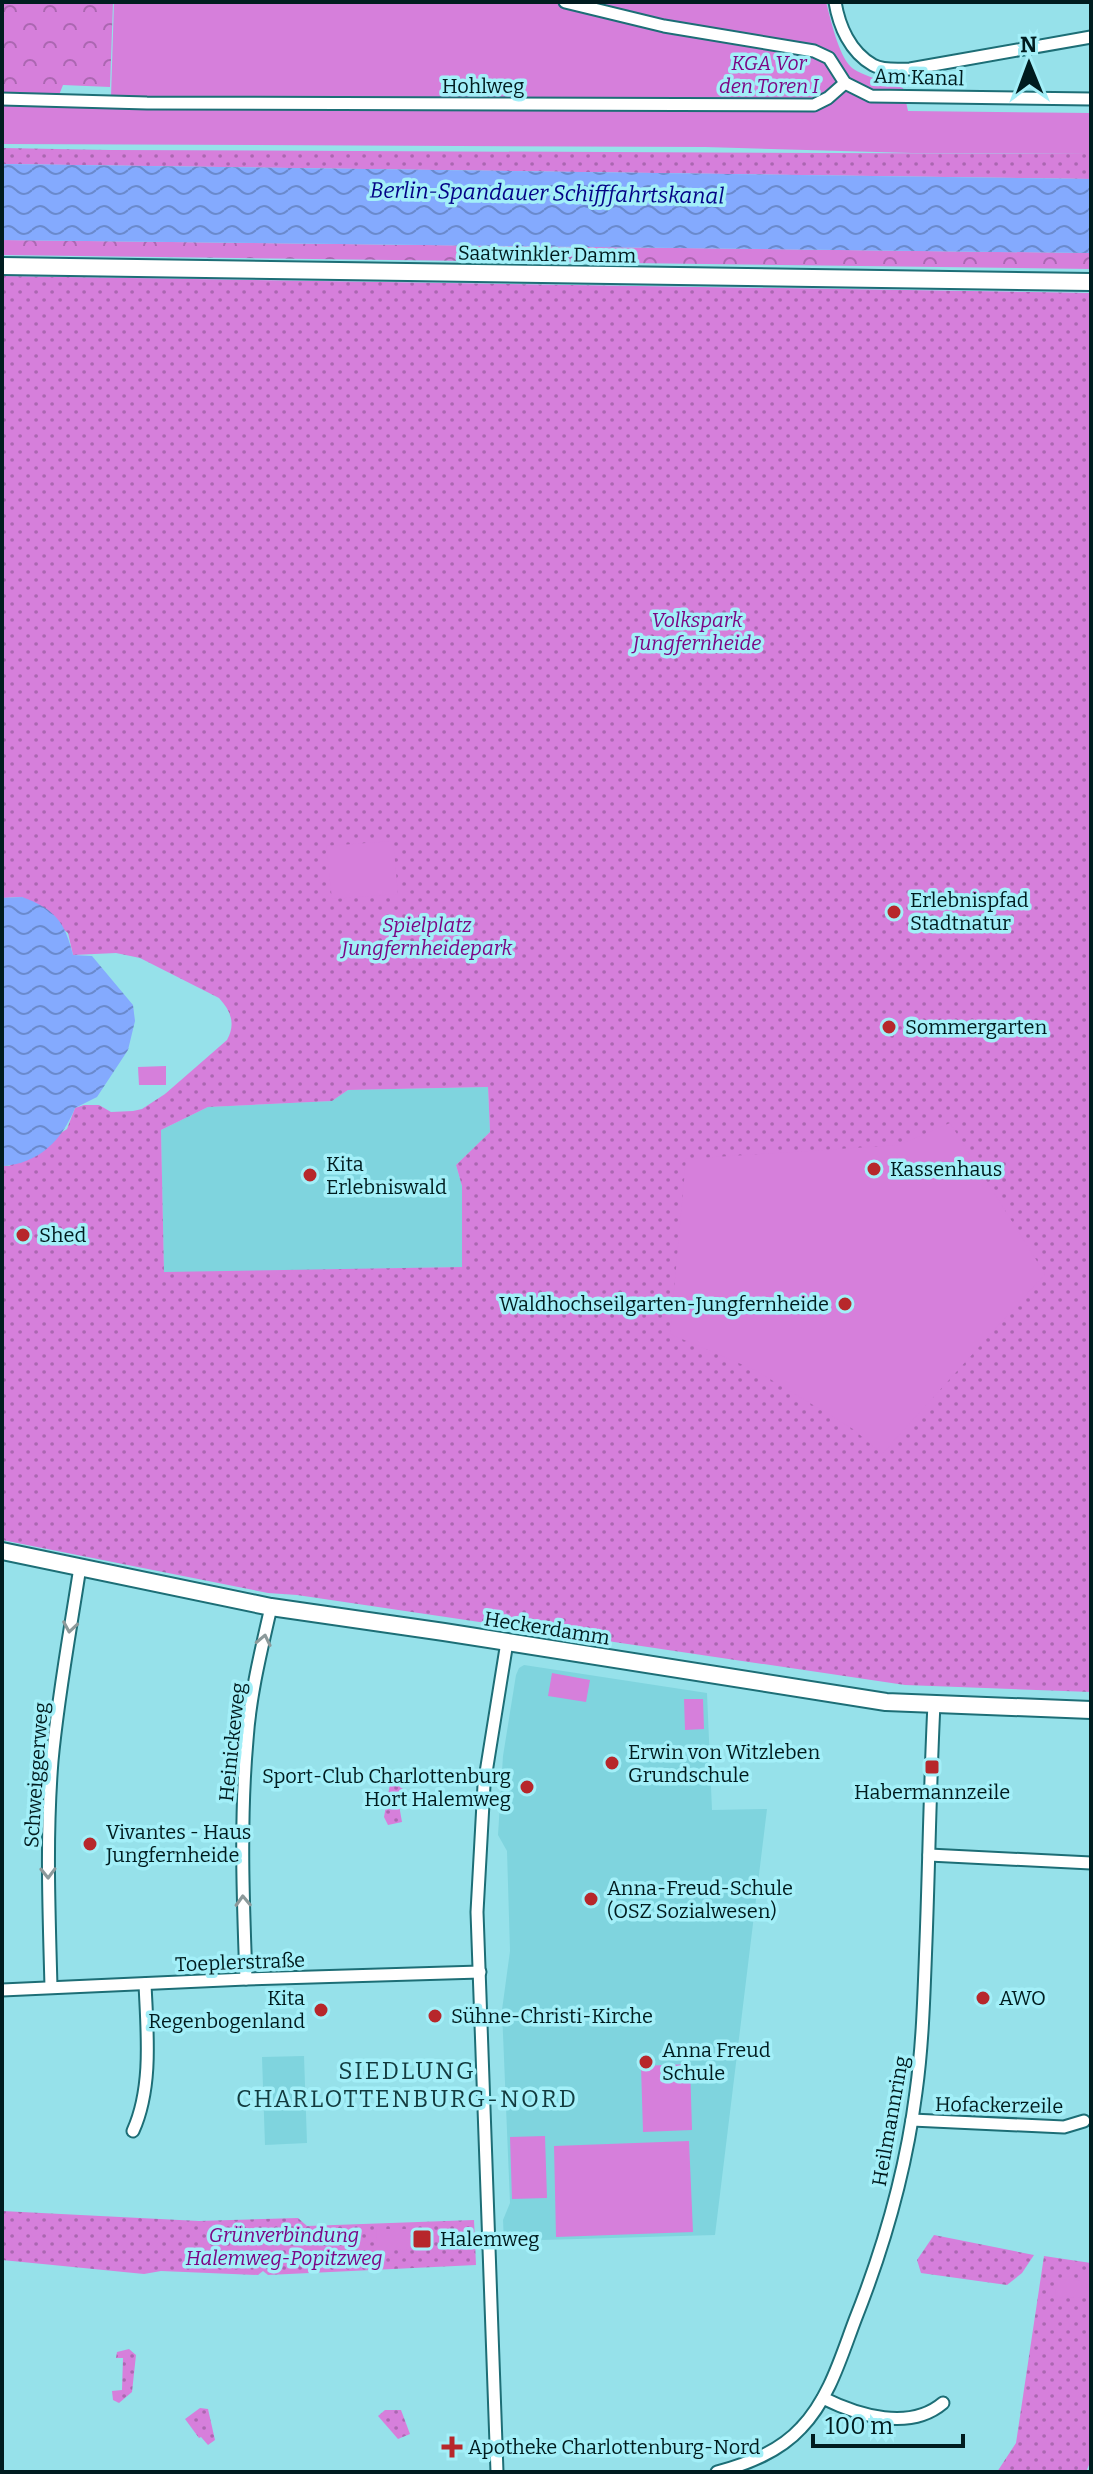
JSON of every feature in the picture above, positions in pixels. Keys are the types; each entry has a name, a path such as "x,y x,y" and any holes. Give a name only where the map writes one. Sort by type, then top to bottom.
{"street":[{"path":"565,2 664,26 814,51 829,58 845,83"},
{"path":"835,2 846,38 873,65 889,69 910,69 1091,37"},
{"name":"Am Kanal","path":"845,83 871,96 1091,99"},
{"name":"Hohlweg","path":"2,99 814,105 845,83"},
{"name":"Saatwinkler Damm","path":"2,266 1091,282"},
{"name":"Heckerdamm","path":"2,1551 271,1607 886,1702 1091,1710"},
{"name":"Schweiggerweg","path":"51,1987 48,1840 52,1764 58,1702 80,1567"},
{"name":"Heinickeweg","path":"246,1979 242,1864 247,1739 256,1674 271,1607"},
{"path":"497,2472 477,1912 484,1785 507,1642"},
{"name":"Heilmannring","path":"717,2472 751,2462 783,2443 802,2428 823,2398 871,2281 894,2201 912,2120 924,2016 934,1704"},
{"path":"929,1855 1091,1863"},
{"name":"Toeplerstraße","path":"2,1990 480,1972"},
{"path":"133,2131 141,2113 144,2093 145,1984"},
{"name":"Hofackerzeile","path":"912,2120 1050,2127 1064,2127 1084,2121"},
{"path":"823,2398 866,2414 902,2418 932,2413 943,2403"}],"shaded area":[{"name":"Kita Erlebniswald","path":"488,1087 490,1132 456,1165 462,1186 462,1267 164,1273 161,1130 208,1107 332,1101 348,1090"},
{"path":"524,1665 707,1693 712,1810 767,1809 715,2235 504,2241 503,2220 510,2203 502,2010 510,1951 507,1851 498,1835 503,1756 516,1675"},
{"path":"304,2056 307,2143 265,2145 262,2057"}],"green space":[{"path":"2,2 113,2 110,87 63,85 59,95 2,94"},
{"name":"KGA Vor den Toren I","path":"114,2 826,2 846,61 861,73 903,88 908,111 1091,113 1091,154 705,147 2,144 2,96 111,97"},
{"path":"2,148 1091,154 1091,179 2,164"},
{"path":"2,240 1091,253 1091,269 2,255"},
{"name":"Volkspark Jungfernheide","path":"2,276 1091,293 1091,1692 905,1685 268,1593 2,1540 2,1166 9,1166 67,1129 75,1108 99,1105 111,1112 142,1109 165,1094 227,1040 232,1023 227,1008 219,998 140,958 116,953 73,955 68,933 22,897 2,898","holes":["488,1087 490,1132 456,1165 462,1186 462,1267 164,1272 161,1130 208,1107 332,1101 348,1090"]},
{"path":"393,841 398,894 332,899 326,846"},
{"path":"166,1066 166,1085 139,1085 138,1067"},
{"name":"Waldhochseilgarten-Jungfernheide","path":"950,1123 1045,1274 882,1454 853,1429 755,1370 670,1334 686,1159 899,1145"},
{"path":"552,1673 590,1680 586,1702 548,1696"},
{"path":"684,1699 703,1699 704,1729 685,1730"},
{"path":"395,1782 406,1790 399,1805 402,1822 388,1825 384,1817 390,1784"},
{"path":"690,2064 692,2130 643,2132 641,2066"},
{"path":"545,2136 547,2198 512,2199 510,2137"},
{"path":"689,2141 693,2232 556,2237 554,2146"},
{"name":"Grünverbindung Halemweg-Popitzweg","path":"2,2211 199,2221 298,2218 307,2226 474,2220 476,2265 268,2275 263,2271 258,2275 161,2271 144,2274 2,2260"},
{"path":"376,2229 410,2229 411,2249 377,2251"},
{"path":"934,2235 1034,2255 1022,2273 1007,2285 921,2273 917,2260"},
{"path":"1044,2256 1091,2263 1091,2460 1086,2472 997,2472 1016,2443"},
{"path":"1056,2279 1087,2281 1086,2298 1055,2297"},
{"path":"129,2349 136,2355 132,2392 119,2403 113,2400 112,2391 122,2390 123,2358 116,2358 117,2352"},
{"path":"200,2408 208,2409 215,2440 208,2445 185,2419"},
{"path":"385,2410 401,2410 410,2434 398,2439 378,2416"}],"water":[{"name":"Berlin-Spandauer Schifffahrtskanal","path":"2,164 1091,179 1091,253 2,240"},
{"path":"22,897 43,906 57,918 73,955 92,956 133,1005 135,1021 128,1050 97,1097 75,1108 70,1120 48,1148 27,1161 2,1166 2,898"}],"place":[{"name":"Erlebnispfad Stadtnatur","path":"894,912"},
{"name":"Sommergarten","path":"889,1027"},
{"name":"Kassenhaus","path":"874,1169"},
{"name":"Kita Erlebniswald","path":"310,1175"},
{"name":"Shed","path":"23,1235"},
{"name":"Waldhochseilgarten-Jungfernheide","path":"845,1304"},
{"name":"Erwin von Witzleben Grundschule","path":"612,1763"},
{"name":"Habermannzeile","path":"932,1767"},
{"name":"Sport-Club Charlottenburg Hort Halemweg","path":"527,1787"},
{"name":"Vivantes - Haus Jungfernheide","path":"90,1844"},
{"name":"Anna-Freud-Schule (OSZ Sozialwesen)","path":"591,1899"},
{"name":"AWO","path":"983,1998"},
{"name":"Kita Regenbogenland","path":"321,2010"},
{"name":"Sühne-Christi-Kirche","path":"435,2016"},
{"name":"Anna Freud Schule","path":"646,2062"},
{"name":"Halemweg","path":"422,2239"},
{"name":"Apotheke Charlottenburg-Nord","path":"452,2447"}],"district":[{"name":"SIEDLUNG CHARLOTTENBURG-NORD","path":"407,2085"}],"park label":[{"name":"Spielplatz Jungfernheidepark","path":"427,936"}]}
